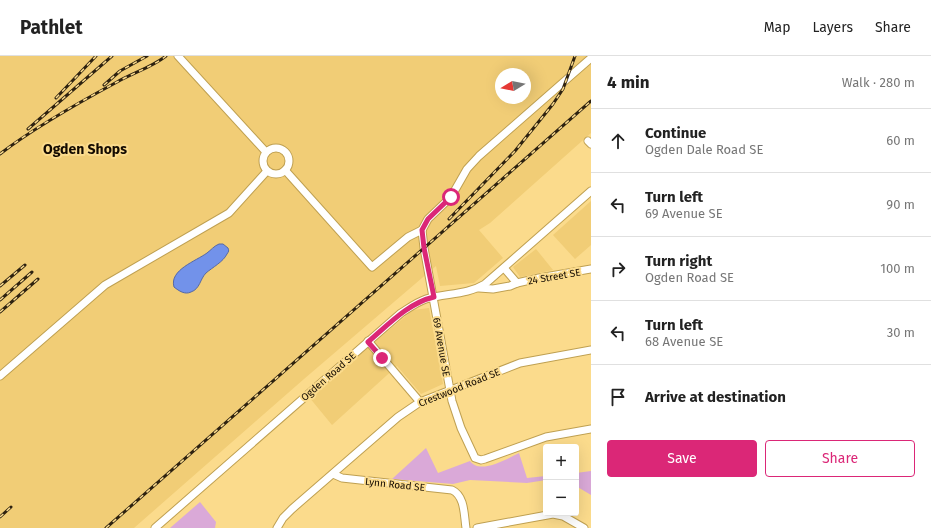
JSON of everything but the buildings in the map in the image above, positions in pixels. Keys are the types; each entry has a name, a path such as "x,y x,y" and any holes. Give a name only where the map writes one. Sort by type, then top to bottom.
{"street":[{"path":"178,56 266,152"},
{"path":"285,170 372,267 408,237 422,230 428,219 451,197 467,169 479,156 591,58"},
{"path":"274,148 282,149 286,152 289,160 285,170 279,174 274,174 267,171 263,162 266,152 274,148"},
{"path":"0,376 105,285 229,213 267,171"},
{"name":"Ogden Road SE","path":"155,528 407,309 420,301 479,288 488,282 591,192"},
{"name":"69 Avenue SE","path":"422,230 450,391 461,428 473,455 478,459 485,460 546,437 591,429"},
{"name":"24 Street SE","path":"504,268 517,283"},
{"name":"24 Street SE","path":"479,288 493,289 591,269"},
{"path":"368,342 420,402"},
{"name":"Crestwood Road SE","path":"277,528 283,518 398,417 420,402 520,363 591,350"},
{"name":"Lynn Road SE","path":"333,474 342,478 452,490 457,492 461,497 466,528"},
{"path":"478,528 553,514 563,516 584,528"}],"shaded area":[{"path":"0,56 591,56 591,133 490,223 479,230 503,258 474,283 440,286 436,266 134,528 0,528"},
{"path":"591,201 591,245 575,259 553,235"},
{"path":"536,249 553,270 520,277 513,267"},
{"path":"429,308 443,384 421,394 397,366 332,425 309,397 413,310"},
{"path":"426,448 438,473 470,461 474,465 486,466 500,462 519,453 527,478 543,476 543,480 527,483 470,480 453,484 392,479"},
{"path":"591,471 591,495 579,488 579,473"},
{"path":"200,502 216,522 215,528 170,528"}],"water":[{"path":"219,244 223,244 228,248 228,252 220,262 204,275 194,291 184,293 174,287 174,281 179,271"}],"railway":[{"path":"56,98 96,56"},
{"path":"28,129 112,56"},
{"path":"104,85 120,71 147,56"},
{"path":"0,154 28,134 87,98 166,56"},
{"path":"449,219 515,151 553,104 563,89 575,56"},
{"path":"106,528 591,101"},
{"path":"0,286 25,265"},
{"path":"0,300 32,272"},
{"path":"0,312 38,279"},
{"path":"0,517 11,507"}],"district":[{"name":"Ogden Shops","path":"85,149"}],"route":[{"path":"382,358 368,342 401,313 420,301 434,297 424,248 422,230 428,219 451,197"}]}
